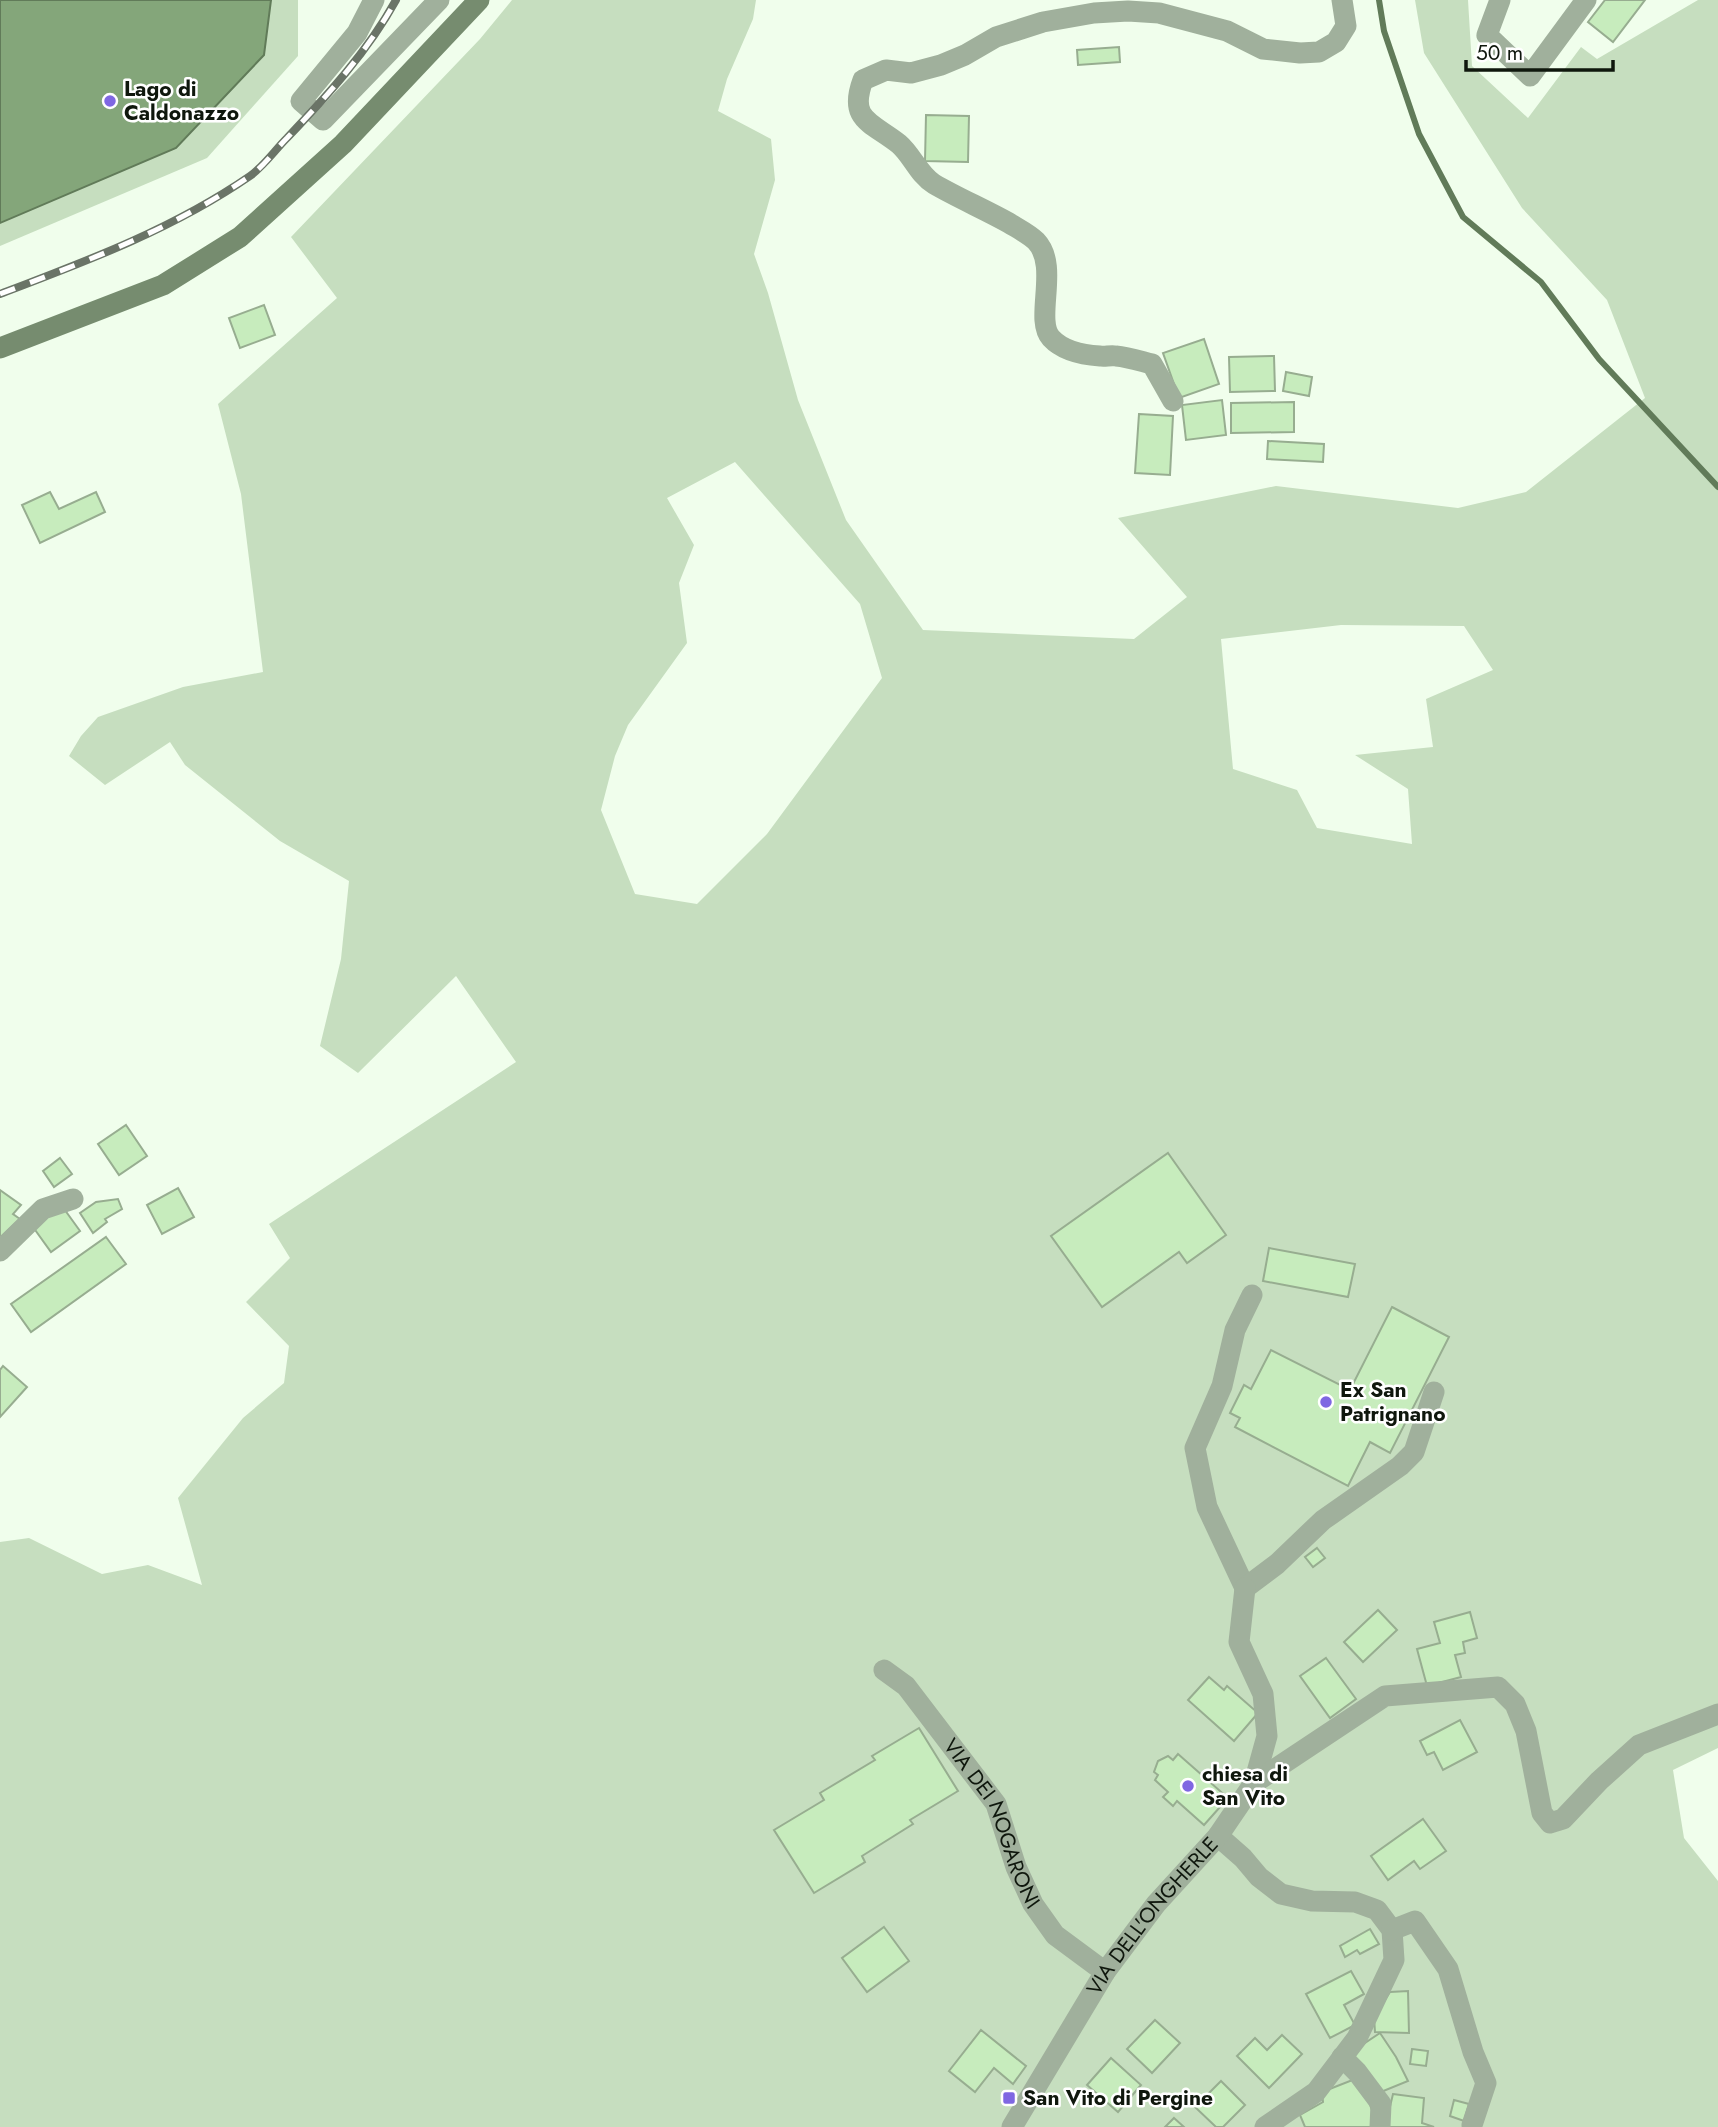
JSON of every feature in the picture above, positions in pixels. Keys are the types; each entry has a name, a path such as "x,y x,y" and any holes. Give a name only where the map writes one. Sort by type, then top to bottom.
{"main road":[{"path":"0,348 163,285 240,237 343,144 479,0"}],"street":[{"path":"374,0 357,33 301,101 323,120 439,0"},
{"path":"449,0 456,26"},
{"path":"1173,401 1152,364 1115,355 1100,356 1068,350 1050,336 1045,325 1047,270 1044,255 1036,241 978,205 930,182 906,151 880,129 863,119 858,109 857,97 863,80 886,70 911,72 941,65 996,37 1043,22 1094,13 1159,13 1227,31 1263,49 1319,52 1336,42 1346,26 1342,0"},
{"path":"1500,0 1487,35 1530,76 1586,0"},
{"path":"0,1251 43,1209 73,1199"},
{"path":"1252,1295 1236,1330 1222,1386 1195,1448 1207,1507 1245,1588 1239,1642 1263,1694 1267,1736 1254,1783"},
{"path":"1245,1588 1277,1564 1323,1520 1400,1466 1414,1452 1434,1392"},
{"name":"VIA DEI NOGARONI","path":"884,1670 906,1686 996,1804 1016,1867 1033,1904 1055,1935 1105,1972"},
{"name":"VIA DELL'ONGHERLE","path":"1012,2127 1105,1972 1156,1904 1218,1836 1254,1783 1385,1696 1498,1687 1515,1704 1527,1731 1542,1813 1550,1823 1563,1819 1599,1781 1639,1745 1718,1714"},
{"path":"1218,1836 1243,1857 1259,1877 1281,1894 1312,1901 1355,1902 1377,1910 1392,1930 1394,1960 1357,2038 1316,2092 1265,2127"},
{"path":"1392,1930 1415,1921 1448,1969 1473,2052 1486,2084 1472,2125"},
{"path":"1342,2057 1381,2104 1380,2127"}],"shaded area":[{"name":"Lago di Caldonazzo","path":"0,0 298,0 298,56 207,158 0,246"},
{"name":"Lago di Caldonazzo","path":"0,0 271,0 264,55 176,148 0,223"},
{"path":"512,0 756,0 753,19 727,79 718,111 771,139 775,180 754,254 768,293 798,400 846,520 923,630 1134,639 1187,597 1118,518 1276,486 1458,508 1526,492 1645,398 1607,300 1522,208 1424,53 1415,0 1468,0 1472,66 1528,118 1581,47 1597,59 1698,0 1718,0 1718,1748 1673,1770 1684,1838 1718,1881 1718,2127 0,2127 0,1542 29,1538 102,1574 148,1565 202,1585 178,1498 243,1418 284,1383 289,1346 246,1302 290,1258 269,1224 516,1062 456,976 358,1073 320,1046 341,959 349,881 280,841 185,765 170,742 105,785 69,756 81,736 98,717 183,687 263,672 241,494 218,404 337,298 291,237 480,39","holes":["735,462 860,604 882,678 767,834 697,904 635,894 601,810 615,756 628,725 687,643 679,583 694,545 667,498","1341,625 1464,626 1493,670 1426,699 1433,747 1355,755 1408,789 1412,844 1317,828 1297,790 1233,769 1221,639"]}],"building":[{"path":"1605,0 1645,0 1613,42 1588,22"},
{"path":"1119,47 1120,62 1078,65 1077,50"},
{"path":"926,115 969,116 968,162 925,161"},
{"path":"264,305 275,335 240,348 229,318"},
{"path":"1204,339 1219,384 1179,398 1163,353"},
{"path":"1274,356 1275,391 1230,392 1229,357"},
{"path":"1286,372 1312,377 1309,396 1283,391"},
{"path":"1222,400 1226,435 1186,440 1182,405"},
{"path":"1294,402 1294,432 1231,433 1231,403"},
{"path":"1139,414 1173,416 1170,475 1135,473"},
{"path":"1268,441 1324,444 1323,462 1267,459"},
{"path":"50,492 59,509 96,492 105,512 40,543 22,505"},
{"path":"126,1125 147,1156 119,1175 98,1144"},
{"path":"1168,1153 1226,1235 1187,1263 1179,1252 1102,1307 1051,1236"},
{"path":"60,1158 72,1174 54,1187 43,1171"},
{"path":"178,1188 194,1217 162,1234 147,1205"},
{"path":"0,1190 21,1205 13,1214 20,1219 0,1238"},
{"path":"118,1199 122,1209 105,1219 107,1222 93,1233 80,1213 96,1202"},
{"path":"62,1206 80,1231 51,1252 33,1227"},
{"path":"106,1237 126,1264 31,1332 11,1304"},
{"path":"1269,1248 1355,1264 1348,1297 1263,1281"},
{"name":"Ex San Patrignano","path":"1392,1307 1449,1337 1390,1453 1370,1442 1348,1486 1235,1427 1240,1418 1230,1413 1244,1385 1251,1389 1271,1350 1350,1390"},
{"path":"3,1366 27,1387 0,1417 0,1370"},
{"path":"1317,1548 1325,1558 1313,1567 1305,1557"},
{"path":"1378,1610 1397,1630 1363,1662 1344,1642"},
{"path":"1470,1612 1477,1638 1463,1642 1465,1653 1455,1655 1461,1677 1427,1686 1417,1649 1440,1643 1434,1622"},
{"path":"1326,1658 1356,1699 1330,1718 1300,1676"},
{"path":"1209,1677 1224,1690 1227,1686 1258,1713 1234,1741 1188,1700"},
{"path":"1460,1720 1477,1752 1443,1770 1434,1752 1427,1755 1420,1741"},
{"path":"919,1728 958,1791 910,1820 913,1824 862,1856 865,1862 814,1893 774,1830 824,1800 820,1793 875,1760 872,1756"},
{"name":"chiesa di San Vito","path":"1178,1754 1228,1798 1204,1825 1177,1801 1173,1806 1163,1797 1168,1792 1155,1780 1158,1775 1154,1772 1158,1761 1168,1756 1173,1760"},
{"path":"1423,1819 1446,1851 1420,1869 1414,1861 1388,1880 1371,1856"},
{"path":"884,1927 909,1961 867,1992 842,1958"},
{"path":"1370,1929 1379,1944 1360,1954 1357,1950 1345,1957 1340,1946"},
{"path":"1351,1971 1364,1994 1344,2005 1355,2025 1330,2038 1306,1994"},
{"path":"1408,1991 1409,2033 1375,2032 1374,2017 1390,1992"},
{"path":"1155,2020 1180,2043 1152,2073 1127,2049"},
{"path":"981,2030 1026,2066 1013,2084 994,2068 975,2092 949,2071"},
{"path":"1380,2033 1408,2081 1376,2094 1347,2055"},
{"path":"1282,2035 1302,2054 1269,2088 1237,2056 1255,2038 1267,2050"},
{"path":"1412,2049 1428,2051 1426,2066 1410,2064"},
{"path":"1111,2058 1141,2085 1118,2112 1087,2085"},
{"path":"1360,2077 1378,2127 1305,2127 1300,2115 1323,2102 1322,2092"},
{"path":"1221,2081 1245,2105 1223,2127 1216,2127 1195,2107"},
{"path":"1393,2094 1424,2098 1422,2123 1434,2127 1382,2127"},
{"path":"1454,2100 1469,2104 1464,2121 1450,2116"},
{"path":"1174,2118 1184,2127 1165,2127"}],"waterway":[{"path":"1379,0 1384,31 1419,134 1463,217 1541,282 1599,359 1718,487"}],"railway":[{"path":"0,294 160,228 250,176 265,163 346,72 373,37 396,0"}],"place":[{"name":"Lago di Caldonazzo","path":"110,101"},
{"name":"Ex San Patrignano","path":"1326,1402"},
{"name":"chiesa di San Vito","path":"1188,1786"},
{"name":"San Vito di Pergine","path":"1009,2098"}]}
